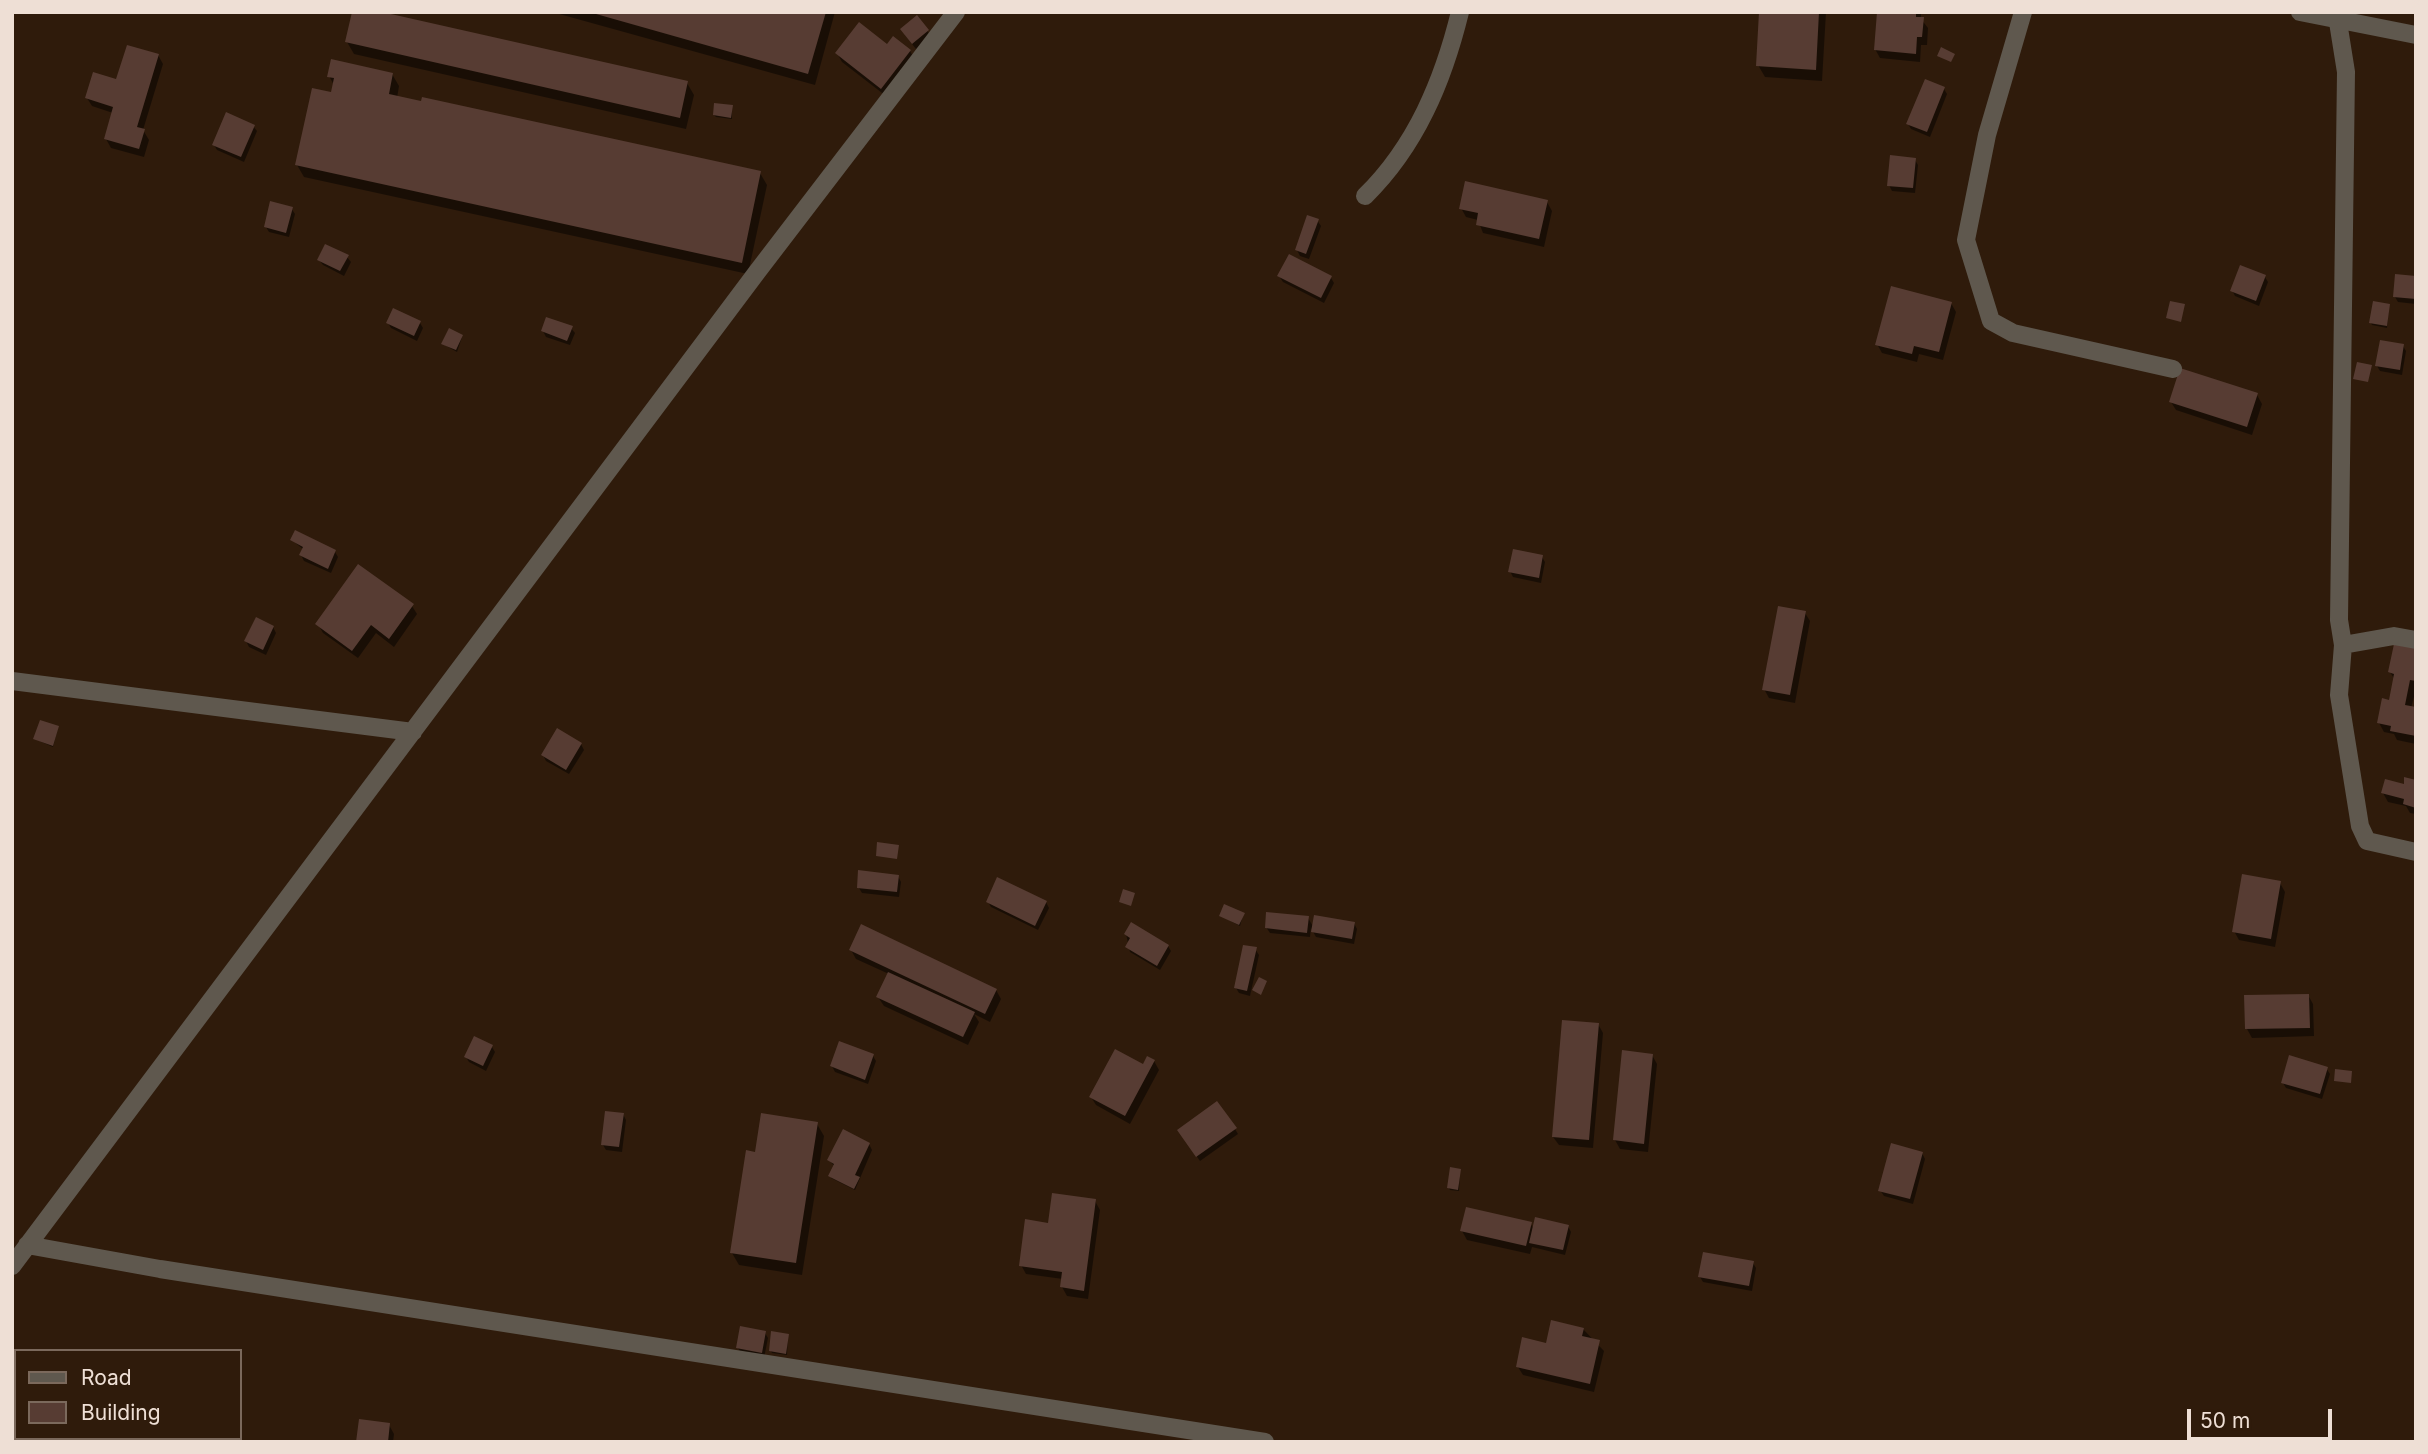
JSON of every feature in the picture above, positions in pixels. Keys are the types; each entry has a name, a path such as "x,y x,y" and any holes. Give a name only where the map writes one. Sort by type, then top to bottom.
{"street":[{"path":"12,1266 749,283 956,12"},
{"path":"1365,196 1390,171 1434,94 1450,53 1460,12"},
{"path":"2023,12 1987,135 1966,240 1991,321 2013,334 2173,369"},
{"path":"2300,12 2338,22 2416,35"},
{"path":"2338,22 2346,72 2339,620 2343,645 2339,695 2360,826 2367,841 2416,852"},
{"path":"2343,645 2394,636 2416,640"},
{"path":"12,681 413,732"},
{"path":"27,1245 1134,1433 1265,1442"}],"building":[{"path":"352,12 382,12 688,81 680,118 345,42"},
{"path":"589,12 826,12 808,74"},
{"path":"1759,12 1819,12 1816,70 1756,66"},
{"path":"1877,12 1916,12 1916,17 1924,17 1922,37 1917,37 1916,54 1874,50"},
{"path":"917,15 929,30 912,44 900,29"},
{"path":"859,22 887,44 893,36 911,50 881,89 835,53"},
{"path":"127,45 159,54 137,127 145,129 139,149 104,139 113,107 85,98 93,72 116,79"},
{"path":"1941,47 1955,54 1951,62 1937,56"},
{"path":"331,59 393,73 389,94 421,101 422,97 761,171 742,263 295,165 312,88 331,92 334,78 327,77"},
{"path":"1925,79 1945,87 1927,132 1906,124"},
{"path":"714,103 733,105 731,118 713,115"},
{"path":"226,112 255,125 241,157 212,145"},
{"path":"1890,155 1916,158 1913,188 1887,186"},
{"path":"1465,181 1548,200 1539,239 1476,225 1478,213 1459,209"},
{"path":"270,201 293,207 286,233 264,227"},
{"path":"1307,215 1319,219 1306,254 1295,250"},
{"path":"325,244 349,255 340,271 317,260"},
{"path":"1289,254 1332,276 1321,298 1277,276"},
{"path":"2240,265 2266,275 2256,301 2230,291"},
{"path":"2395,274 2416,276 2416,299 2393,297"},
{"path":"1891,286 1952,302 1939,352 1914,346 1912,354 1875,345"},
{"path":"2170,301 2185,304 2181,322 2166,318"},
{"path":"2373,301 2390,304 2387,326 2369,323"},
{"path":"393,308 421,321 414,336 386,323"},
{"path":"546,317 573,326 567,341 541,331"},
{"path":"449,328 463,335 456,350 441,344"},
{"path":"2380,340 2404,344 2400,370 2375,366"},
{"path":"2357,362 2372,365 2368,382 2353,379"},
{"path":"2180,368 2258,393 2247,427 2169,402"},
{"path":"295,530 336,550 328,569 299,555 303,547 290,540"},
{"path":"1513,549 1543,555 1539,578 1508,572"},
{"path":"358,564 414,604 389,639 371,625 352,651 315,624"},
{"path":"1778,606 1806,611 1790,695 1762,690"},
{"path":"256,617 274,626 263,650 244,641"},
{"path":"2394,644 2416,648 2416,681 2410,680 2405,705 2416,707 2416,736 2390,731 2391,726 2377,723 2382,698 2389,700 2394,674 2388,672"},
{"path":"40,720 59,726 53,746 33,739"},
{"path":"557,728 582,743 566,770 541,755"},
{"path":"2404,777 2416,780 2416,808 2403,804 2404,799 2381,793 2385,779 2404,784"},
{"path":"877,842 899,845 897,859 876,856"},
{"path":"858,870 899,875 897,892 857,888"},
{"path":"2242,874 2281,881 2271,939 2232,932"},
{"path":"997,877 1047,901 1035,926 986,902"},
{"path":"1123,889 1135,893 1131,906 1119,902"},
{"path":"1224,904 1245,913 1239,925 1219,916"},
{"path":"1266,912 1309,916 1307,933 1265,928"},
{"path":"1314,915 1355,922 1352,939 1311,932"},
{"path":"1131,922 1169,945 1157,966 1125,947 1130,938 1124,934"},
{"path":"861,924 997,989 985,1014 849,950"},
{"path":"1243,945 1257,947 1247,991 1234,988"},
{"path":"888,972 975,1012 963,1037 876,997"},
{"path":"1259,977 1267,981 1261,995 1252,990"},
{"path":"2309,994 2310,1028 2245,1029 2244,995"},
{"path":"1562,1020 1599,1023 1589,1140 1552,1137"},
{"path":"474,1036 493,1045 483,1066 464,1057"},
{"path":"839,1041 874,1054 865,1080 830,1066"},
{"path":"1115,1049 1143,1064 1147,1056 1155,1060 1125,1116 1089,1097"},
{"path":"1622,1050 1653,1054 1644,1144 1613,1140"},
{"path":"2289,1055 2328,1067 2320,1094 2281,1083"},
{"path":"2335,1069 2352,1071 2351,1083 2334,1081"},
{"path":"1217,1101 1237,1128 1196,1157 1177,1130"},
{"path":"605,1111 624,1113 619,1147 601,1145"},
{"path":"761,1113 818,1122 796,1263 730,1253 746,1150 755,1152"},
{"path":"843,1129 870,1143 855,1175 860,1177 854,1189 828,1176 834,1164 827,1160"},
{"path":"1891,1143 1923,1152 1910,1199 1878,1191"},
{"path":"1450,1167 1461,1169 1458,1190 1447,1188"},
{"path":"1052,1193 1096,1199 1084,1291 1060,1287 1062,1272 1019,1266 1025,1219 1048,1223"},
{"path":"1466,1207 1532,1222 1526,1246 1460,1231"},
{"path":"1535,1217 1569,1225 1563,1250 1529,1243"},
{"path":"1703,1252 1754,1261 1749,1286 1698,1277"},
{"path":"1551,1320 1584,1328 1582,1336 1600,1340 1590,1384 1516,1367 1522,1337 1546,1343"},
{"path":"740,1326 766,1331 762,1353 736,1348"},
{"path":"771,1331 789,1334 786,1354 769,1351"},
{"path":"359,1419 390,1423 388,1442 356,1442"}]}
